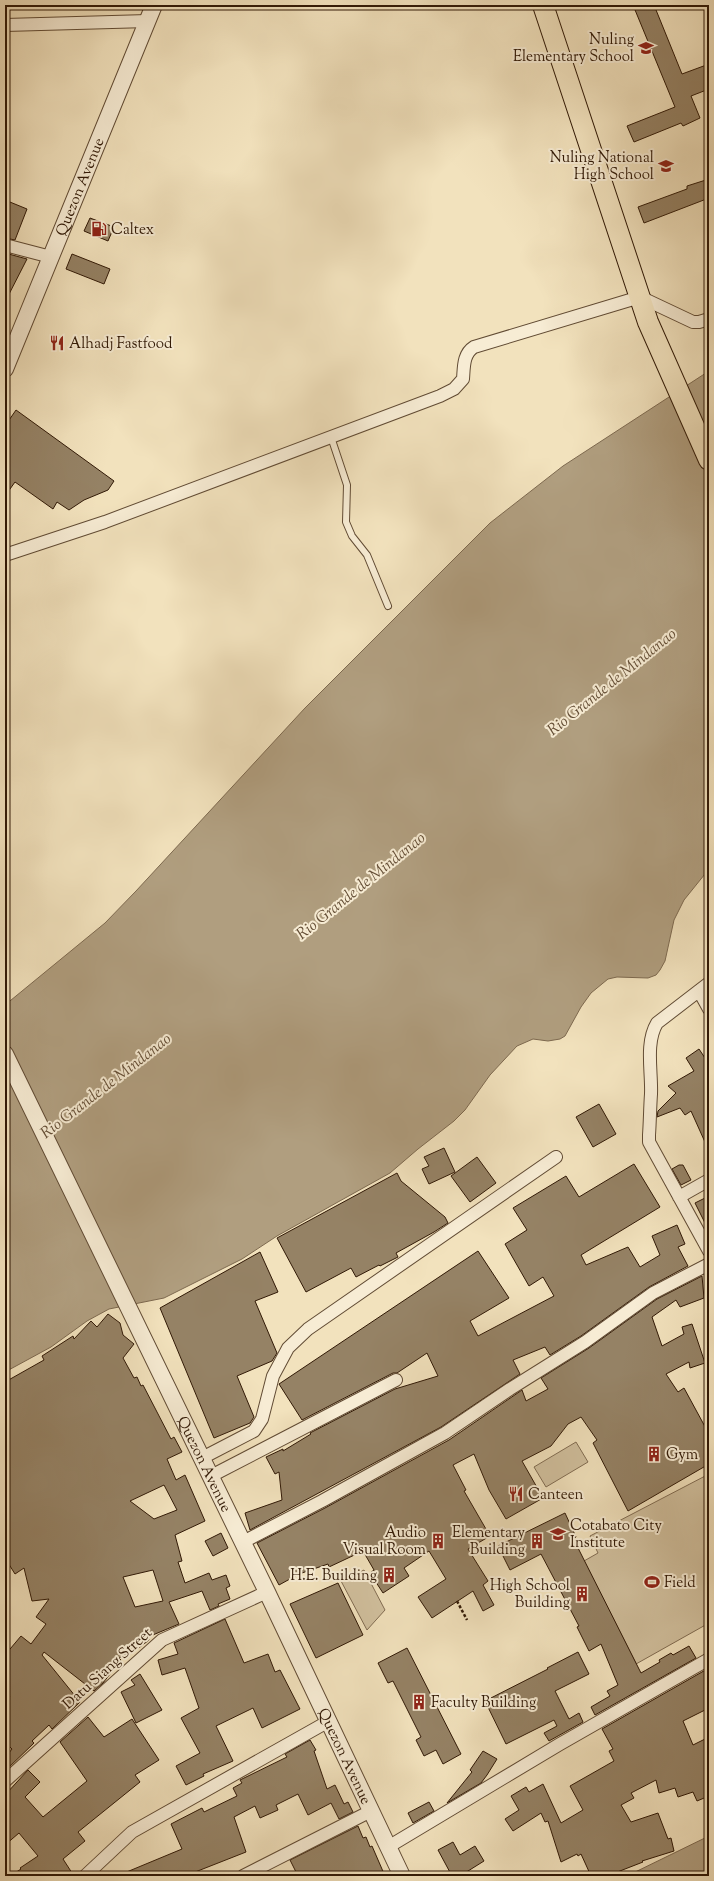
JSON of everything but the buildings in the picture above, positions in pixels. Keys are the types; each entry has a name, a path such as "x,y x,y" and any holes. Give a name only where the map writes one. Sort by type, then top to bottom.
{"main road":[{"path":"543,5 640,297 668,370 709,460"}],"street":[{"name":"Quezon Avenue","path":"5,369 154,5"},
{"path":"5,25 148,22"},
{"path":"5,245 50,257"},
{"path":"5,555 105,522 440,396 454,389 463,379 466,355 469,350 474,347 640,297 693,322 709,319"},
{"path":"709,983 657,1024 650,1042 649,1142 709,1251"},
{"path":"699,990 709,1009"},
{"name":"Quezon Avenue","path":"5,1054 243,1542 402,1876"},
{"path":"202,1458 254,1431 262,1419 273,1376 288,1348 308,1329 556,1157"},
{"path":"679,1197 709,1180"},
{"path":"243,1542 322,1501 445,1433 510,1389 585,1342 653,1293 709,1264"},
{"path":"211,1476 396,1380"},
{"name":"Datu Siang Street","path":"5,1781 162,1640 267,1592"},
{"path":"388,1847 560,1744 709,1658"},
{"path":"85,1876 132,1832 329,1721"},
{"path":"243,1876 371,1811"}],"lane":[{"path":"331,437 347,485 346,522 352,536 367,555 388,606"}],"path":[{"path":"457,1601 467,1620"}],"shaded area":[{"path":"576,1442 588,1462 546,1487 534,1467"},
{"name":"Field","path":"709,1474 709,1623 636,1664 584,1561 598,1553 590,1536"},
{"path":"364,1570 385,1610 367,1630 341,1581"}],"water":[{"name":"Rio Grande de Mindanao","path":"709,371 709,869 684,900 674,920 665,961 660,970 656,975 648,978 617,977 608,979 591,993 581,1007 565,1036 560,1039 548,1041 533,1039 517,1046 490,1075 465,1110 454,1121 390,1173 277,1236 242,1259 164,1298 109,1309 87,1321 51,1347 5,1372 5,1005 105,923 305,708 490,523 563,466"},
{"path":"709,1836 709,1876 627,1876"}],"place":[{"name":"Nuling Elementary School","path":"646,48"},
{"name":"Nuling National High School","path":"666,166"},
{"name":"Caltex","path":"99,229"},
{"name":"Alhadj Fastfood","path":"57,343"},
{"name":"Gym","path":"654,1454"},
{"name":"Canteen","path":"516,1494"},
{"name":"Cotabato City Institute","path":"558,1534"},
{"name":"Audio Visual Room","path":"438,1541"},
{"name":"Elementary Building","path":"537,1541"},
{"name":"H.E. Building","path":"389,1575"},
{"name":"Field","path":"652,1582"},
{"name":"High School Building","path":"582,1594"},
{"name":"Faculty Building","path":"419,1702"}]}
